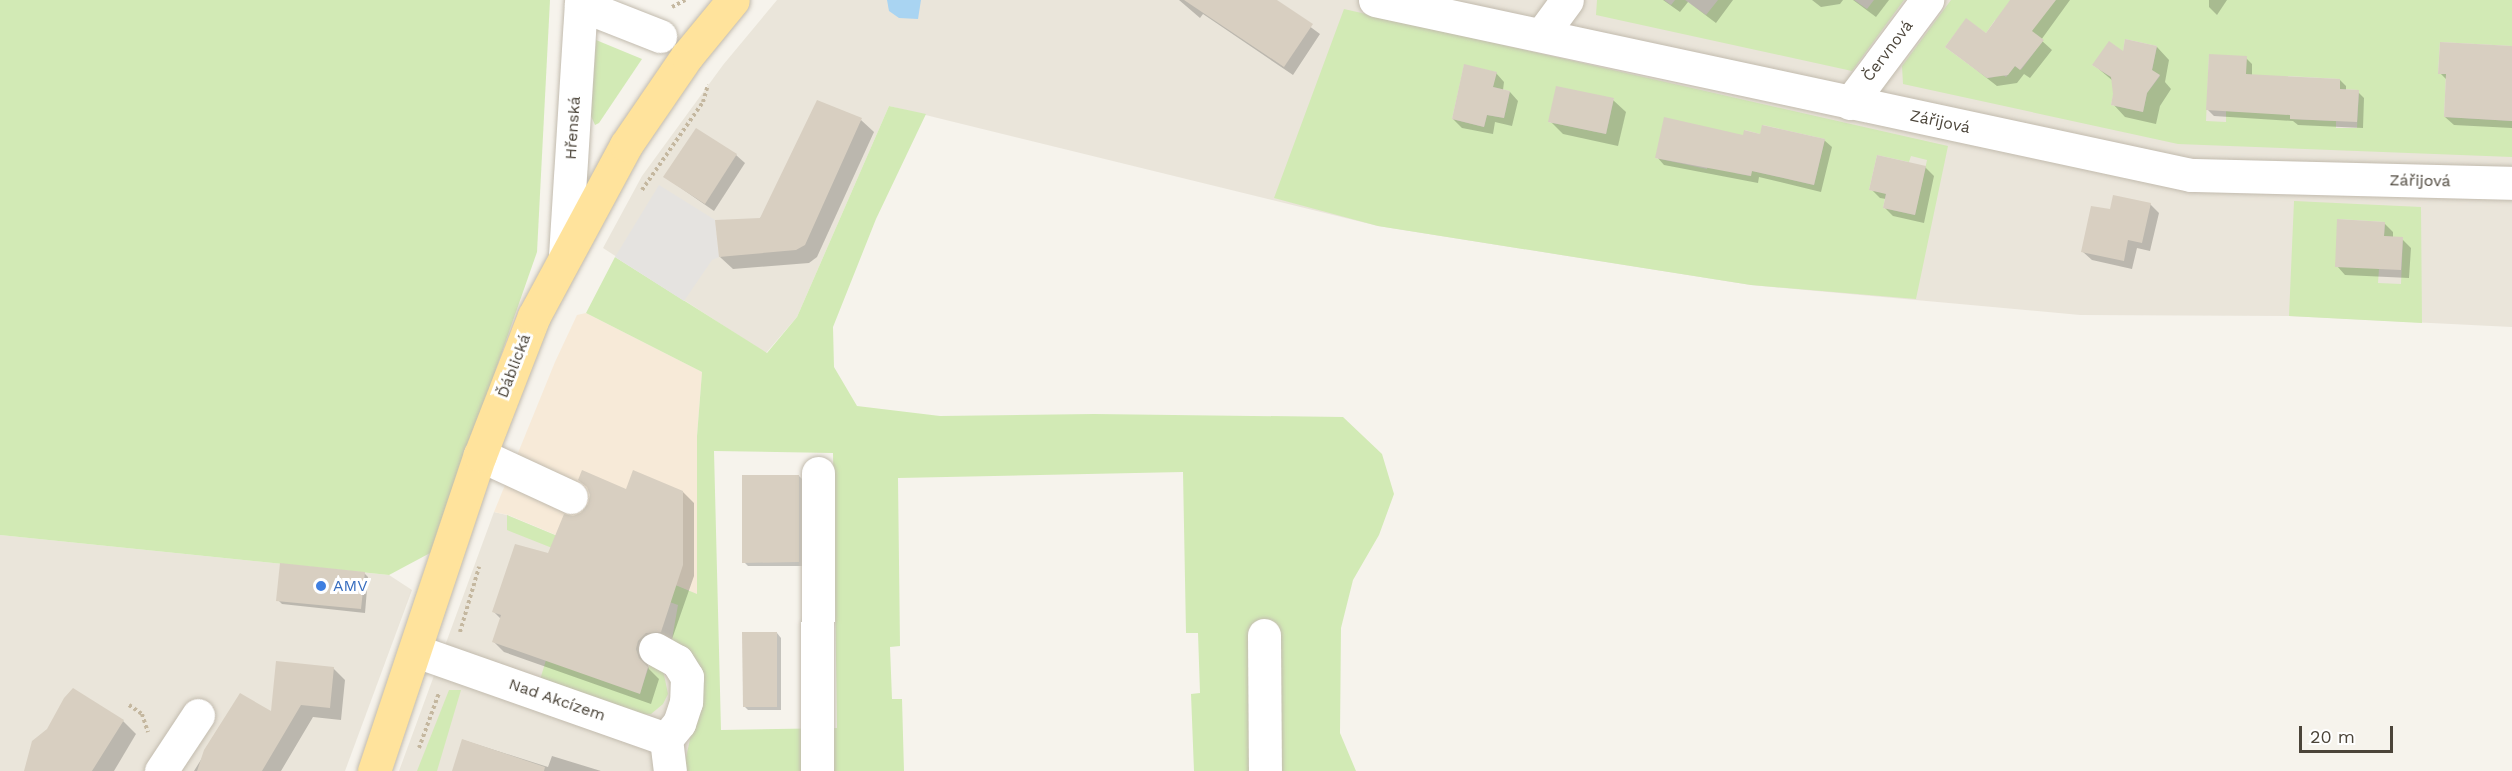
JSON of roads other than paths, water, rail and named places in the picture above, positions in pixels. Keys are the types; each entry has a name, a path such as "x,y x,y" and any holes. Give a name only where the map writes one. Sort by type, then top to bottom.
{"main road":[{"name":"Ďáblická","path":"374,771 480,455 534,316 626,145 687,56 734,0"}],"street":[{"name":"Zářijová","path":"1375,0 2191,175 2512,183"},
{"path":"1542,34 1567,0"},
{"name":"Červnová","path":"1850,103 1927,0"},
{"name":"Hřenská","path":"565,256 581,3"},
{"path":"581,3 660,36"},
{"path":"480,455 571,497"},
{"path":"817,771 818,472"},
{"path":"1264,634 1265,771"},
{"path":"655,649 677,661 687,677 686,702 669,762"},
{"name":"Nad Akcízem","path":"416,651 450,662 669,762"},
{"path":"161,771 198,715"}],"water":[{"path":"887,0 921,0 918,19 899,18 889,11"}],"place":[{"name":"AMV","path":"321,586"}]}
